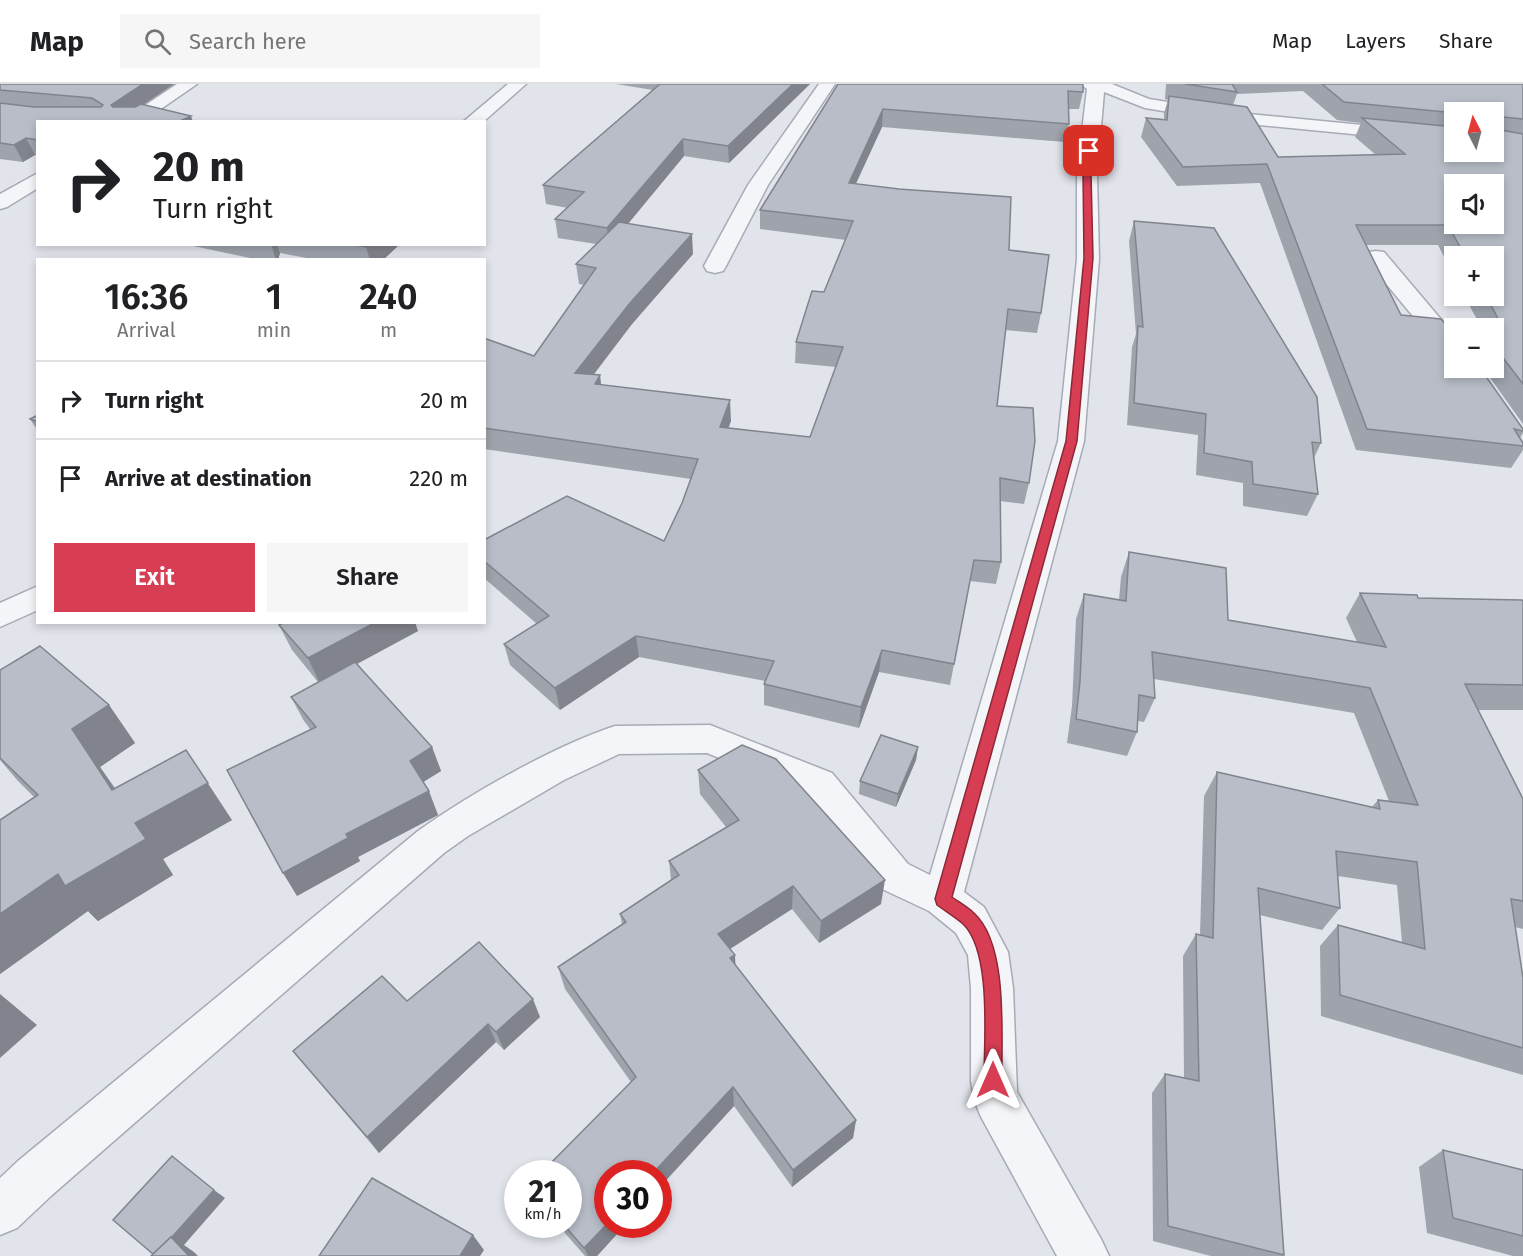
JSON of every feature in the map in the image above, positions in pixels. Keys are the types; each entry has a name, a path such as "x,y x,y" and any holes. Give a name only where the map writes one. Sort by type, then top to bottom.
{"street":[{"path":"132,120 189,84"},
{"path":"474,120 518,84"},
{"path":"715,266 758,185 827,84"},
{"path":"943,899 1071,441 1088,258 1087,173 1106,86 1145,103 1229,117 1444,138"},
{"path":"0,203 36,180"},
{"path":"1376,257 1444,338"},
{"path":"0,615 36,598"},
{"path":"0,1211 35,1178 455,825 551,770 615,740 710,739 819,783 894,876 943,899 970,920 988,952 992,988 993,1080 996,1099 1070,1247"}],"building":[{"path":"0,84 143,84 111,105 113,107 135,107 141,104 191,116 182,120 36,120 36,140 26,138 14,145 0,143 0,103 34,107 101,107 103,105 92,98 0,90"},
{"path":"660,84 793,84 728,146 683,139 607,228 555,219 584,192 543,185"},
{"path":"838,84 1083,84 1083,92 1068,91 1069,124 883,109 849,183 1011,197 1009,250 1049,255 1041,313 1008,309 997,406 1033,408 1035,441 1029,483 1000,478 1001,562 974,560 954,664 882,650 861,707 764,684 774,661 636,636 555,688 504,644 549,616 486,563 486,539 567,496 664,541 682,503 698,459 486,428 486,339 534,356 596,268 576,264 619,222 692,234 630,303 575,373 600,375 595,384 730,400 720,427 810,437 843,347 796,342 812,291 824,292 853,221 760,210"},
{"path":"1185,84 1232,84 1237,92"},
{"path":"1322,84 1523,84 1523,119 1504,117 1504,102 1444,102 1444,112 1344,102"},
{"path":"1169,96 1247,107 1278,157 1405,154 1362,118 1444,126 1444,162 1504,162 1504,131 1523,134 1523,384 1504,359 1504,318 1498,318 1491,306 1504,306 1504,246 1460,246 1453,234 1504,234 1504,174 1444,174 1444,225 1356,225 1401,315 1441,319 1444,323 1444,378 1487,378 1523,429 1523,431 1514,429 1523,446 1367,429 1267,164 1183,167 1146,118 1167,120"},
{"path":"1134,221 1214,228 1317,397 1321,443 1312,442 1318,494 1253,484 1252,462 1204,453 1206,414 1134,403 1138,326 1143,327"},
{"path":"1129,552 1226,568 1228,620 1386,647 1360,593 1417,595 1418,598 1523,601 1523,685 1465,684 1523,799 1523,901 1511,899 1523,978 1523,1048 1340,995 1338,925 1425,949 1417,862 1336,851 1340,908 1258,888 1284,1255 1168,1226 1165,1074 1199,1081 1196,934 1213,938 1217,772 1380,809 1378,800 1418,805 1370,688 1152,652 1155,698 1139,695 1137,732 1076,719 1084,594 1126,601"},
{"path":"281,624 372,624 308,658 279,625"},
{"path":"40,646 109,705 72,729 112,790 186,750 208,783 135,823 146,839 65,886 58,874 0,914 0,820 38,795 0,758 0,670"},
{"path":"355,662 432,747 410,761 429,791 346,834 348,838 283,873 227,770 316,727 291,697"},
{"path":"881,735 918,747 898,794 860,781"},
{"path":"742,745 776,759 885,880 821,921 793,886 718,934 735,955 730,958 856,1120 793,1170 733,1087 665,1160 594,1160 594,1238 584,1248 575,1238 582,1238 582,1160 554,1160 636,1077 558,967 626,922 620,914 679,875 669,861 739,820 698,770"},
{"path":"479,942 533,999 496,1032 488,1024 367,1137 293,1051 382,976 407,1001"},
{"path":"1443,1150 1523,1170 1523,1236 1453,1218"},
{"path":"172,1156 214,1190 172,1237 153,1254 113,1220"},
{"path":"372,1178 473,1235 460,1256 319,1256"},
{"path":"171,1237 189,1256 151,1256"}],"route":[{"path":"993,1080 992,988 988,952 970,920 943,899 1071,441 1088,258 1089,151"}]}
